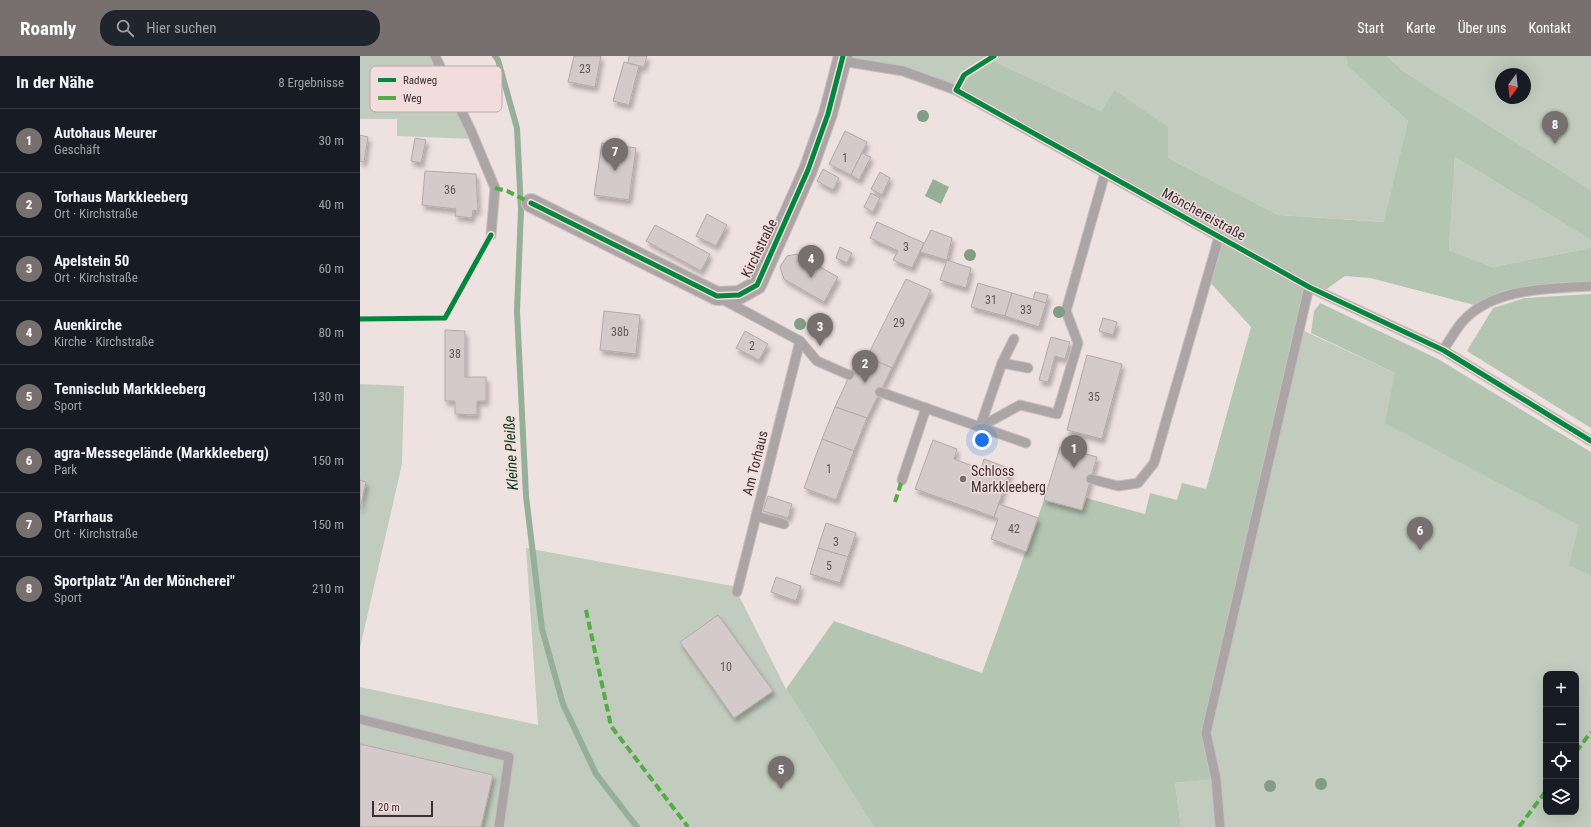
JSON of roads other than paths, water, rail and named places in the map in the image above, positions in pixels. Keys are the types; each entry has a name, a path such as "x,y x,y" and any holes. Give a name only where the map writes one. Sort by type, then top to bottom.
{"street":[{"name":"Kirchstraße","path":"531,203 717,296 739,295 757,285 808,170 828,114 842,58"}],"lane":[{"path":"435,56 440,66"},
{"name":"Mönchereistraße","path":"842,58 903,71 956,90 1309,287 1444,350 1591,441"},
{"path":"462,112 495,188 491,235"},
{"path":"980,427 1020,405 1057,414 1078,343 1066,311 1105,173"},
{"path":"1091,479 1118,486 1138,484 1154,462 1219,237"},
{"path":"1444,350 1464,320 1490,301 1524,291 1591,286"},
{"path":"1220,827 1216,780 1206,734 1309,287"},
{"name":"Kirchstraße","path":"717,296 800,341"},
{"path":"980,427 1002,363 1014,339"},
{"path":"800,341 817,361 849,375"},
{"name":"Am Torhaus","path":"737,592 800,341"},
{"path":"1002,363 1028,368"},
{"path":"880,392 1026,443"},
{"path":"902,480 926,408"},
{"path":"756,516 784,524"},
{"path":"360,719 508,757 499,827"}],"waterway":[{"name":"Kleine Pleiße","path":"495,56 500,66"},
{"name":"Kleine Pleiße","path":"502,74 517,128 521,210 517,311 526,496 542,629 563,704 596,774 637,827"}],"place":[{"name":"Sportplatz \"An der Möncherei\"","path":"1555,144"},
{"name":"Pfarrhaus","path":"615,171"},
{"name":"Auenkirche","path":"811,278"},
{"name":"Apelstein 50","path":"820,346"},
{"name":"Torhaus Markkleeberg","path":"865,383"},
{"name":"Autohaus Meurer","path":"1074,468"},
{"name":"Schloss Markkleeberg","path":"963,479"},
{"name":"agra-Messegelände (Markkleeberg)","path":"1420,550"},
{"name":"Tennisclub Markkleeberg","path":"781,789"}]}
